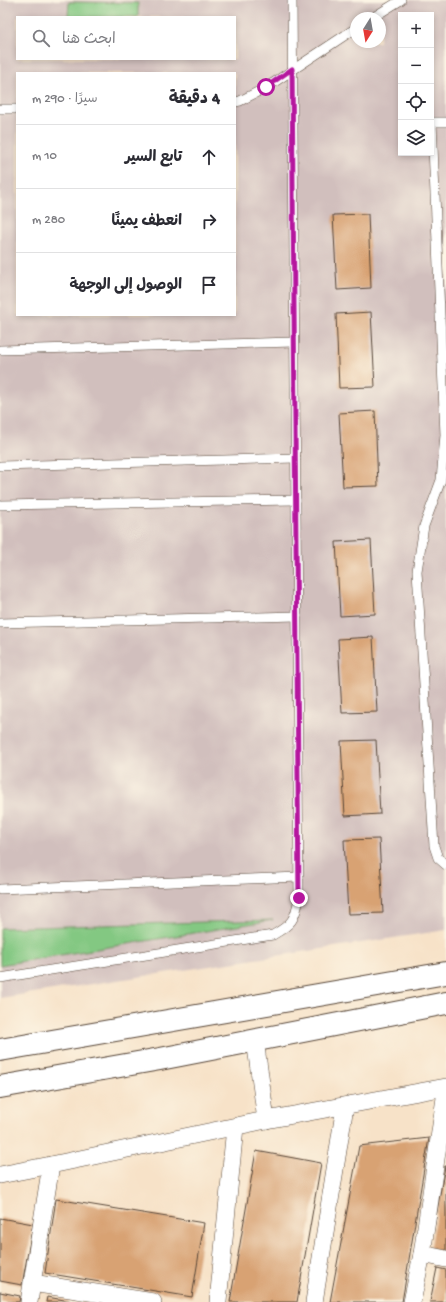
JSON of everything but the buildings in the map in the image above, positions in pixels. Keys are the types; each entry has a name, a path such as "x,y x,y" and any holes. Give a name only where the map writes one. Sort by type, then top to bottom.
{"highway":[{"path":"0,1050 446,973"},
{"path":"0,1087 160,1059 446,1003"}],"street":[{"path":"255,1040 266,1120"},
{"path":"0,1175 266,1120 446,1087"},
{"path":"412,1302 422,1254 446,1091"},
{"path":"314,1302 345,1106"},
{"path":"218,1302 235,1127"},
{"path":"29,1302 51,1165"},
{"path":"422,1254 446,1259"},
{"path":"32,1283 131,1300 153,1302"}],"lane":[{"path":"0,978 273,935 288,926 296,914 299,898 299,877 292,0"},
{"path":"382,12 401,0"},
{"path":"236,102 266,87 350,32"},
{"path":"0,109 16,109"},
{"path":"446,122 432,122 445,435 444,480 424,526 417,571 434,846 438,858 446,865"},
{"path":"0,350 294,342"},
{"path":"0,466 296,458"},
{"path":"0,505 296,500"},
{"path":"0,623 297,616"},
{"path":"0,889 299,877"}],"shaded area":[{"path":"0,0 446,0 446,930 0,998"}],"green space":[{"path":"69,2 138,3 138,16 68,16"},
{"path":"273,920 0,965 0,928"}],"route":[{"path":"266,87 292,69 299,898"}]}
